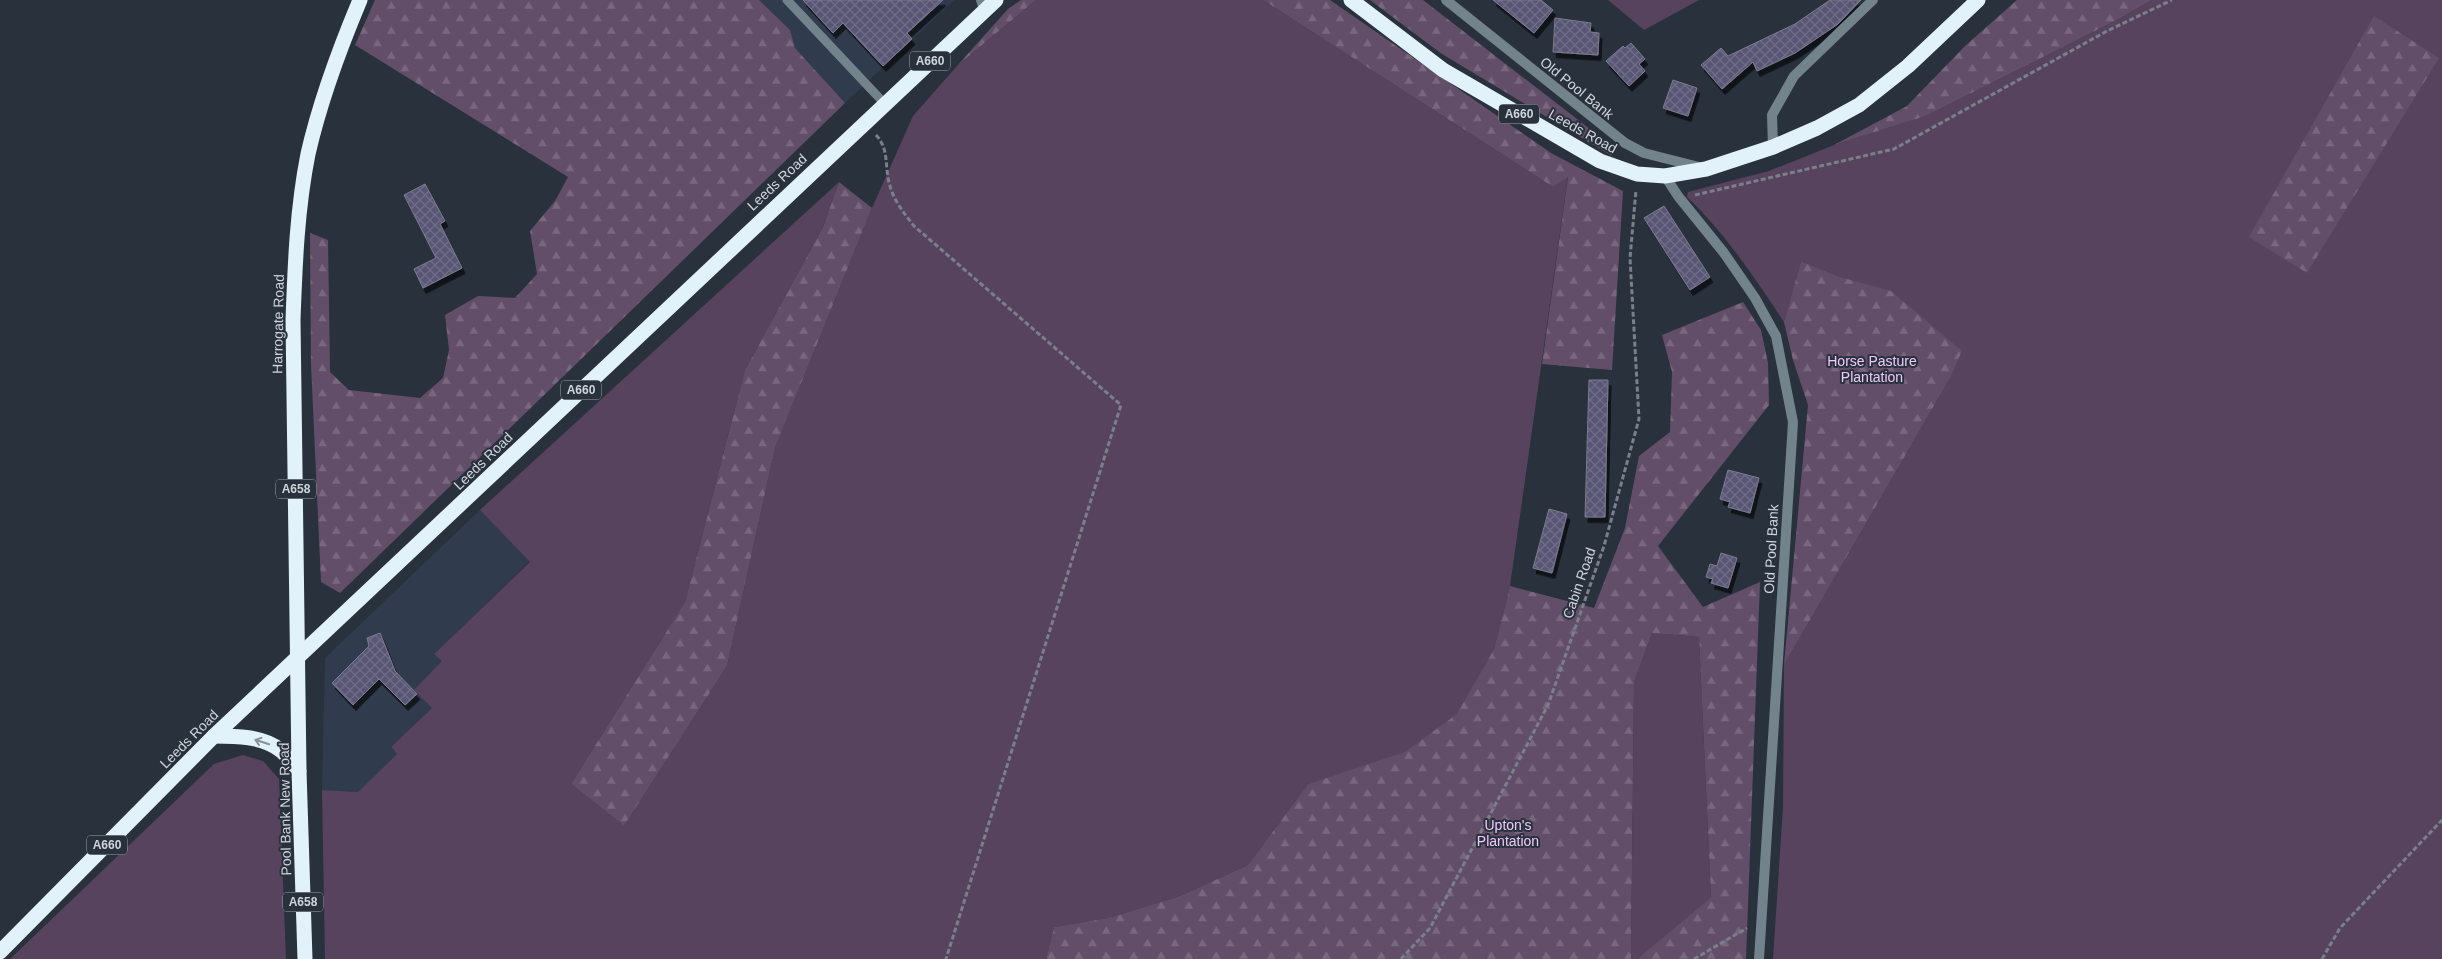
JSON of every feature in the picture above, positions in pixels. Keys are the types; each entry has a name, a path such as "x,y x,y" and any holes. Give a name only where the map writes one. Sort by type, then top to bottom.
{"highway":[{"name":"Harrogate Road","path":"298,658 293,320 296,249 304,179 321,102 360,0"},
{"name":"Leeds Road","path":"1351,0 1443,70 1600,161 1637,174 1665,176 1706,169 1773,147 1817,128 1859,105 1908,66 1978,0"},
{"name":"Leeds Road","path":"0,952 214,736 865,123 987,3"},
{"name":"Pool Bank New Road","path":"298,658 305,959"},
{"path":"214,736 237,736 261,740 280,749 300,771"}],"street":[{"name":"Old Pool Bank","path":"1446,0 1625,143 1644,154 1706,169"},
{"path":"1773,147 1772,115 1794,76 1873,0"},
{"name":"Old Pool Bank","path":"1665,176 1678,196 1724,253 1755,298 1776,336 1793,422 1760,959"}],"lane":[{"path":"787,0 884,104"}],"path":[{"path":"1678,196 1687,197 1894,149 2107,31 2172,0"},
{"path":"865,123 883,143 890,187 897,204 914,226 1121,405 946,959"},
{"name":"Cabin Road","path":"1401,959 1430,928 1548,705 1604,546 1639,419 1630,258 1637,174"},
{"path":"2322,959 2340,928 2442,820"},
{"path":"1694,959 1763,919"}],"shaded area":[{"path":"759,0 954,0 845,103 795,48 790,30"},
{"path":"1036,0 1263,0 1553,187 1568,176 1510,586 1494,649 1458,714 1405,754 1308,784 1248,865 1180,896 1108,918 1054,927 1046,959 325,959 322,790 358,792 397,754 391,747 432,708 414,690 442,661 434,654 530,562 480,510 839,182 823,227 745,370 685,602 571,784 624,826 727,666 775,448 872,208 913,116 957,66"},
{"path":"1608,0 1699,0 1644,30"},
{"path":"2152,0 2442,0 2442,959 1773,959 1783,807 1784,665 1949,380 1840,277 1801,261 1784,322 1727,241 1687,197 1688,192 1769,171 1834,145 1926,116 2115,21"},
{"path":"480,510 530,561 434,654 442,660 432,708 391,747 397,754 358,792 322,790 325,658"},
{"path":"1652,633 1699,637 1711,897 1637,959 1631,959 1634,682"},
{"path":"243,755 263,761 279,779 286,959 10,959 214,764"}],"green space":[{"path":"375,0 759,0 790,30 795,48 845,103 340,593 321,582 311,364 310,233 328,240 330,372 349,390 420,398 443,378 449,350 445,315 478,296 515,298 537,274 530,231 555,201 568,177 355,45"},
{"path":"1021,0 1036,0 957,66 1008,9"},
{"path":"1263,0 1330,0 1551,153 1623,191 1612,370 1542,364 1568,177 1553,187"},
{"path":"1370,0 1423,0 1617,150 1612,156 1442,54"},
{"path":"2017,0 2152,0 2115,21 1926,116 1834,145 1907,106 1965,46"},
{"path":"2374,16 2439,58 2307,273 2249,237"},
{"path":"839,182 872,208 775,448 727,666 624,826 571,784 685,602 745,370 823,227"},
{"name":"Horse Pasture Plantation","path":"1801,261 1840,277 1891,291 1962,351 1949,380 1784,665 1808,405 1793,360 1784,322"},
{"name":"Upton's Plantation","path":"1743,302 1761,330 1768,363 1769,405 1658,546 1703,607 1760,582 1746,959 1637,959 1711,897 1699,637 1652,633 1634,682 1631,959 1046,959 1054,927 1108,918 1180,896 1248,865 1308,784 1405,752 1457,714 1494,649 1510,586 1594,608 1625,528 1639,456 1670,432 1672,372 1662,335"}],"building":[{"path":"803,0 943,0 907,33 912,39 883,66 843,23 833,33"},
{"path":"1493,0 1541,0 1553,10 1534,33"},
{"path":"1830,0 1861,0 1838,24 1795,53 1757,71 1753,62 1722,89 1701,65 1721,48 1728,56 1795,24"},
{"path":"1555,18 1591,23 1590,32 1599,33 1598,55 1553,52"},
{"path":"1631,43 1645,59 1639,64 1645,71 1629,86 1606,61 1623,46 1625,48"},
{"path":"1673,80 1697,88 1688,116 1663,108"},
{"path":"425,184 445,221 440,224 462,268 423,288 414,269 436,258 404,195"},
{"path":"1664,206 1710,277 1690,290 1644,218"},
{"path":"1589,380 1608,380 1605,517 1585,517"},
{"path":"1728,470 1759,478 1750,513 1728,507 1730,502 1720,499"},
{"path":"1549,509 1567,514 1552,573 1533,568"},
{"path":"1721,553 1737,558 1728,588 1711,583 1713,579 1706,577 1710,564 1717,566"},
{"path":"380,633 395,671 417,694 405,705 379,679 353,705 332,683 369,646 367,638"}]}
